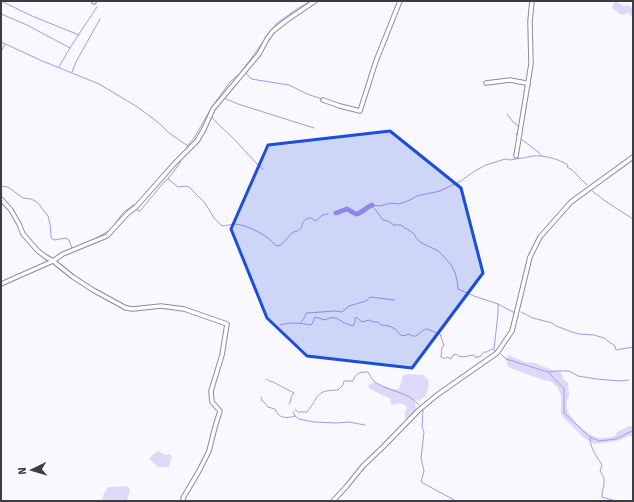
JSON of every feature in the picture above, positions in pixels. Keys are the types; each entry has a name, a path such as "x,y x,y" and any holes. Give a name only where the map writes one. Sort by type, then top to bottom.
{"street":[{"path":"1,284 52,261 63,254 107,236 197,141 213,109 259,54 273,31 315,1"},
{"path":"323,100 360,111 376,61 400,1"},
{"path":"516,156 531,64 530,21 532,1"},
{"path":"486,83 510,80 528,85"},
{"path":"333,501 363,466 419,410 437,395 494,356 501,349 512,331 530,257 540,236 571,202 633,157"},
{"path":"1,199 11,210 23,234 38,250 73,277 93,290 126,308 133,309 161,306 184,309 227,324 222,355 211,391 212,402 220,411 209,451 183,498 184,501"}],"highlighted area":[{"path":"390,131 461,188 483,273 412,368 307,356 267,318 231,229 268,145"}],"shaded area":[{"path":"615,1 624,6 627,5 633,8 633,16 630,17 631,14 629,13 622,15 612,8"},
{"path":"508,355 525,362 535,363 561,372 563,379 568,383 569,396 566,405 568,412 574,421 588,433 598,438 608,438 615,436 618,431 630,426 633,427 633,436 617,441 594,444 583,437 561,415 561,395 557,387 552,382 508,367 506,359"},
{"path":"408,374 423,375 429,380 426,395 418,401 415,400 415,406 419,413 406,427 405,412 407,407 400,403 393,405 390,402 391,399 370,389 368,386 374,382 390,388 399,389 403,376"},
{"path":"158,451 165,455 170,454 172,457 169,467 157,467 149,458"},
{"path":"127,486 130,490 127,501 102,501 104,493 108,487"}],"waterway":[{"path":"1,1 32,16 79,35"},
{"path":"188,145 230,82 240,73 277,23 311,1"},
{"path":"59,67 72,44 97,7"},
{"path":"1,14 27,25 70,48"},
{"path":"72,72 100,19"},
{"path":"1,42 99,84 136,106 160,124 169,133 188,146 183,153"},
{"path":"1,52 5,44"},
{"path":"246,73 251,79 289,85 307,94 322,99"},
{"path":"224,98 238,104 314,128"},
{"path":"507,114 519,128"},
{"path":"211,116 263,169"},
{"path":"518,132 516,134 518,137"},
{"path":"521,139 542,156"},
{"path":"372,205 380,206 391,203 399,204 417,196 440,191 461,181 486,165 505,159 510,160 532,156 556,159 568,165 567,167 587,185"},
{"path":"168,179 180,163 181,159"},
{"path":"137,209 140,211 168,179 178,187 189,187 205,203 214,218 222,226 235,224 246,226 268,238 276,246 281,245 293,232 298,231 302,227 304,220 311,218 316,220 321,216 328,214"},
{"path":"1,186 8,187 23,198 31,199 37,202 48,216 52,239 55,240 66,238 69,240 72,248 74,248"},
{"path":"592,191 633,219"},
{"path":"91,241 107,232 112,228 122,214 133,205 135,206"},
{"path":"336,213 347,209 357,214 372,205"},
{"path":"372,206 383,220 394,225 401,225 416,236 415,237 421,243 438,251 450,263 457,279 458,289 498,304 494,349"},
{"path":"301,322 306,313 342,312 349,306 366,301 370,297 395,300"},
{"path":"498,304 515,313"},
{"path":"521,312 533,318 552,323 572,332 604,338 615,346 616,350 633,347"},
{"path":"280,325 288,323 311,325 315,317 325,320 335,318 353,326 356,317 362,322 369,320 378,322 381,325 392,327 402,335 409,334 415,336 427,329 440,334 444,346 442,347 441,357 443,358 448,357 451,359 453,355 456,354 460,357 473,355 477,358 484,352 492,349 496,351"},
{"path":"501,354 506,359 548,372 564,389 564,413 590,437 599,441 616,439 632,431 633,432"},
{"path":"549,372 569,371 578,376 596,379 620,381 629,380"},
{"path":"295,409 298,412 307,412 318,395 325,391 338,390 343,385 344,381 353,381 355,376 365,372 368,372 372,379 380,385 404,394 419,405"},
{"path":"266,379 294,393 289,404"},
{"path":"261,397 262,401 268,407 275,409 280,416 295,416"},
{"path":"423,410 422,427 424,432 421,458 424,471 421,482 456,501"},
{"path":"293,411 295,416 299,419 314,422 349,422 365,425"},
{"path":"590,438 592,449 602,465 600,471 604,482 602,497 616,501"}]}
